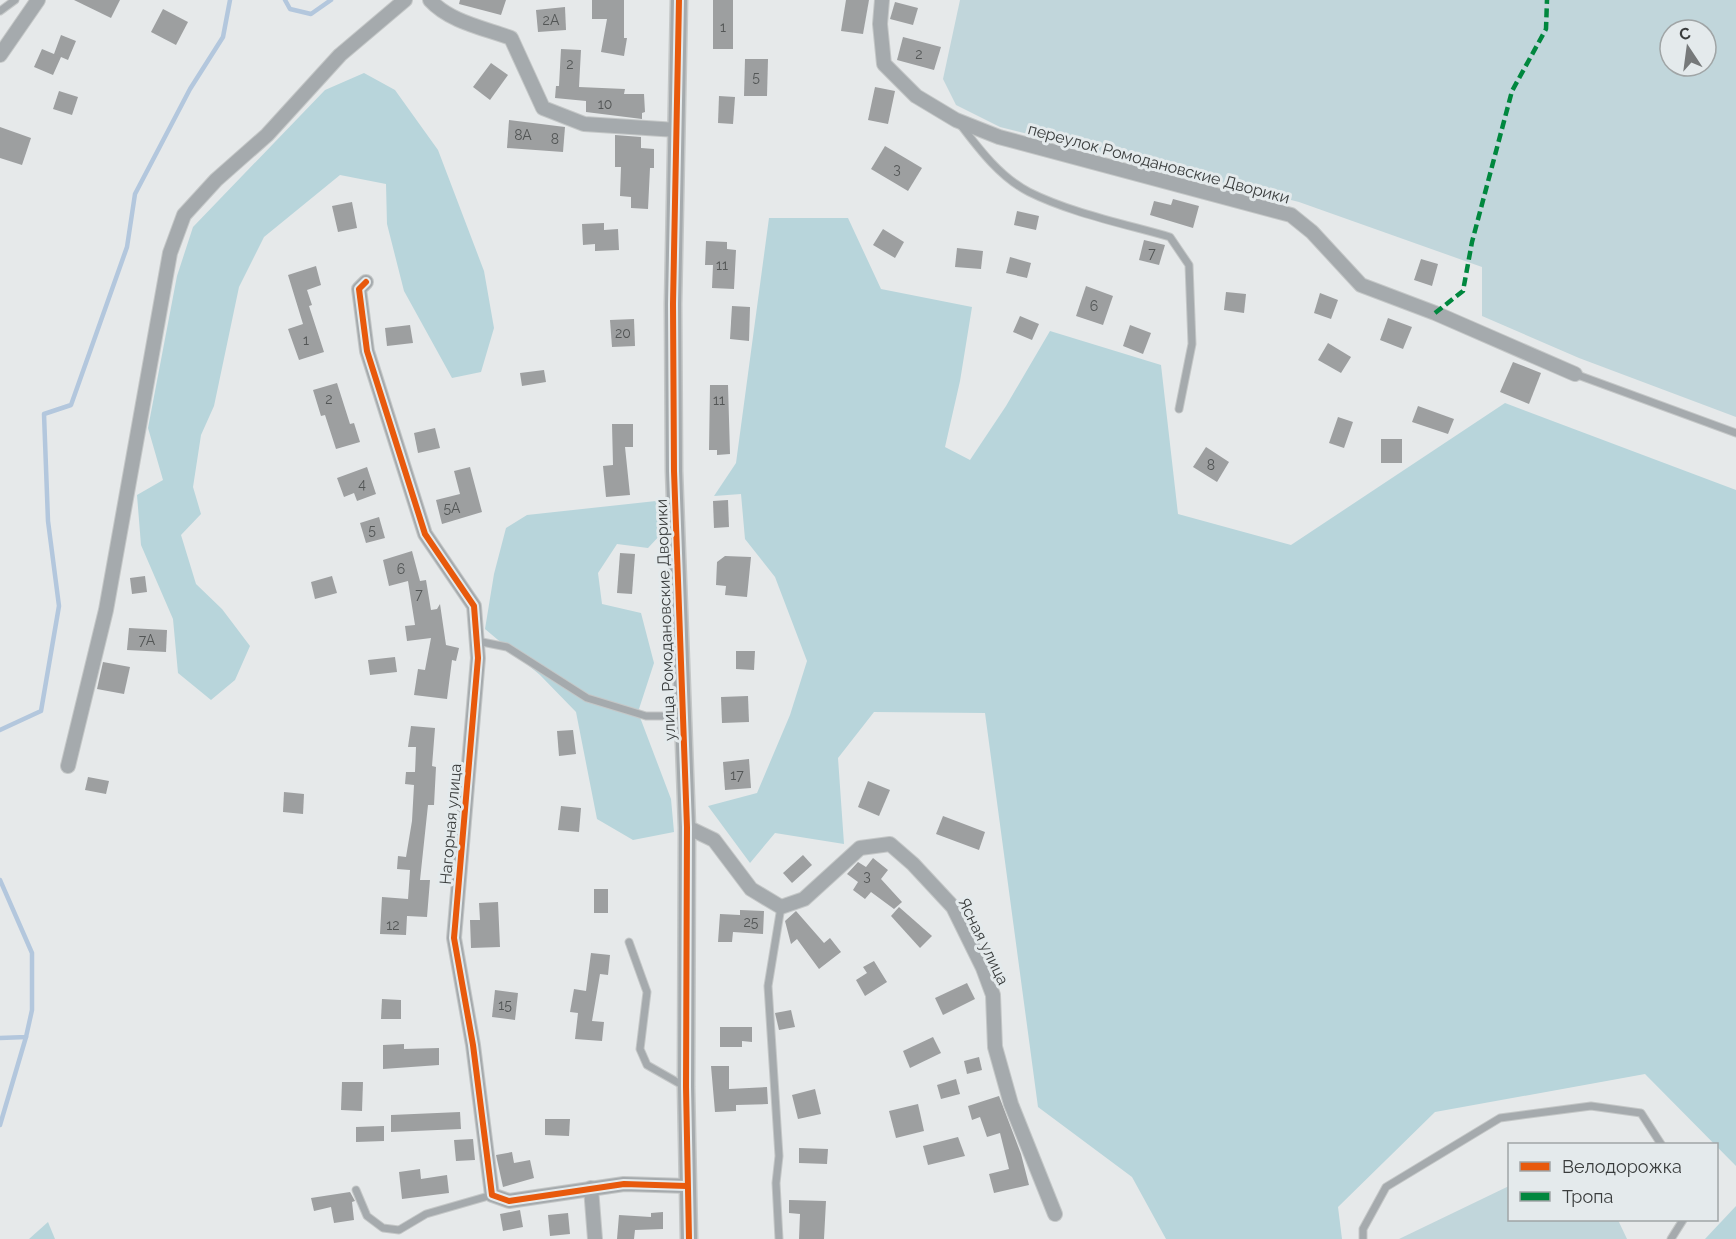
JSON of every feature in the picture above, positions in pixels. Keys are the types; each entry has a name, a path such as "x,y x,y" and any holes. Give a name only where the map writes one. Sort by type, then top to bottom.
{"street":[{"path":"0,55 38,0"},
{"path":"68,766 106,610 170,253 184,215 216,180 267,135 340,55 405,0"},
{"path":"430,0 438,8 462,21 511,38 543,108 584,124 677,130"},
{"name":"улица Ромодановские Дворики","path":"679,0 673,339 681,716 687,827 686,1088 689,1239"},
{"name":"переулок Ромодановские Дворики","path":"882,0 880,24 884,64 916,96 956,120 999,137 1291,215 1312,232 1360,285 1435,313 1575,374"},
{"name":"Нагорная улица","path":"366,282 359,289 367,351 425,534 474,606 477,670 454,938 473,1045 492,1195"},
{"path":"687,827 714,840 751,889 781,907"},
{"name":"Ясная улица","path":"781,907 804,899 860,848 890,844 913,864 953,908 993,995 995,1047 1011,1104 1055,1214"},
{"path":"492,1195 509,1200 624,1184 687,1186"},
{"path":"591,1188 595,1239"}],"lane":[{"path":"0,11 15,0"},
{"path":"956,120 988,161 1028,191 1101,218 1170,237 1189,265 1192,344 1179,409"},
{"path":"1575,374 1736,433"},
{"path":"477,641 507,647 587,698 646,716 681,716"},
{"path":"779,1239 776,1183 780,1155 768,986 781,907"},
{"path":"629,942 647,992 640,1049 647,1065 686,1088"},
{"path":"1363,1239 1363,1229 1386,1187 1500,1118 1591,1106 1641,1113 1660,1143"},
{"path":"356,1190 367,1216 383,1228 399,1230 426,1215 492,1195"},
{"path":"1671,1239 1682,1221"}],"shaded area":[{"path":"960,0 1736,0 1736,417 1579,358 1482,316 1482,267 1299,202 1000,127 956,105 943,79"},
{"path":"364,73 395,90 438,150 484,271 494,328 481,372 452,378 404,291 387,224 386,184 340,175 264,237 239,287 214,406 201,435 193,487 201,514 181,535 196,584 222,609 250,646 235,680 211,700 178,673 173,619 141,545 137,495 163,480 148,428 177,276 193,227 325,90"},
{"path":"769,218 848,218 881,289 972,307 960,381 945,447 970,460 1006,406 1050,331 1161,365 1178,514 1291,545 1505,403 1736,490 1736,1166 1718,1148 1718,1143 1713,1143 1645,1074 1435,1112 1338,1207 1342,1239 1166,1239 1132,1177 1038,1107 985,713 874,712 838,758 844,844 775,833 750,863 708,806 757,793 790,715 807,661 775,577 745,539 741,494 714,496 736,463"},
{"path":"656,501 662,533 648,548 617,544 598,573 602,604 641,613 654,663 638,712 671,799 674,832 633,840 597,819 576,712 540,675 485,629 494,574 506,528 527,515"},
{"path":"1508,1186 1508,1221 1618,1221 1627,1239 1399,1239"},
{"path":"1736,1206 1736,1239 1705,1239"},
{"path":"48,1222 55,1239 29,1239"}],"building":[{"path":"74,0 120,0 111,18"},
{"path":"460,0 506,0 501,15 459,4"},
{"path":"592,0 624,0 624,38 627,38 624,56 601,52 607,19 592,19"},
{"path":"713,0 733,0 733,49 713,49"},
{"path":"846,0 869,0 863,34 841,31"},
{"path":"895,2 918,8 913,25 890,19"},
{"path":"565,7 566,30 538,32 536,10"},
{"path":"163,9 188,22 176,45 151,32"},
{"path":"61,35 76,41 68,60 61,57 53,75 34,67 42,49 54,54"},
{"path":"903,37 941,47 934,70 897,60"},
{"path":"561,49 581,50 579,87 625,89 624,94 644,94 645,112 642,113 642,119 586,112 586,101 555,98 556,86 559,86"},
{"path":"745,59 768,59 767,96 744,96"},
{"path":"491,63 508,75 490,100 473,87"},
{"path":"875,87 895,91 888,124 868,120"},
{"path":"59,91 78,97 72,115 53,109"},
{"path":"719,96 735,97 733,124 718,123"},
{"path":"509,120 565,127 563,152 507,148"},
{"path":"0,127 31,138 22,165 0,158"},
{"path":"615,135 641,137 641,148 654,149 654,168 650,168 648,209 631,208 631,197 620,196 621,167 615,167"},
{"path":"885,146 922,168 908,191 871,169"},
{"path":"1173,199 1199,206 1193,228 1150,215 1154,201 1171,205"},
{"path":"352,202 357,228 338,232 332,206"},
{"path":"1017,211 1039,216 1036,230 1014,225"},
{"path":"604,223 604,230 618,229 619,250 595,251 595,244 583,245 582,224"},
{"path":"883,229 904,242 895,258 873,245"},
{"path":"1144,240 1165,245 1159,265 1139,260"},
{"path":"706,241 727,242 727,249 736,250 734,289 712,288 713,265 705,265"},
{"path":"957,248 983,251 981,269 955,267"},
{"path":"1010,257 1031,263 1027,278 1006,273"},
{"path":"1421,259 1438,264 1432,286 1414,280"},
{"path":"316,266 321,285 307,290 312,305 309,306 324,352 299,360 288,329 303,324 288,275"},
{"path":"1086,286 1113,296 1103,325 1076,316"},
{"path":"1226,292 1246,294 1244,313 1224,310"},
{"path":"1320,293 1338,300 1331,319 1314,313"},
{"path":"732,306 750,307 749,341 730,339"},
{"path":"1020,316 1039,324 1032,340 1013,332"},
{"path":"1388,318 1412,327 1403,349 1380,340"},
{"path":"634,319 635,346 612,347 610,320"},
{"path":"410,325 413,343 387,346 385,328"},
{"path":"1130,325 1151,333 1143,354 1123,346"},
{"path":"1328,343 1351,357 1341,373 1318,360"},
{"path":"1513,362 1541,373 1529,404 1500,392"},
{"path":"544,370 546,382 522,386 520,373"},
{"path":"337,383 350,424 354,423 360,442 336,449 325,415 321,416 313,390"},
{"path":"710,385 728,385 730,454 717,455 717,450 709,450"},
{"path":"1418,406 1454,419 1448,434 1412,422"},
{"path":"1338,417 1353,422 1344,448 1329,443"},
{"path":"612,424 633,424 633,447 625,447 630,495 606,497 603,466 613,465"},
{"path":"435,428 440,448 418,453 414,433"},
{"path":"1381,439 1402,439 1402,463 1381,463"},
{"path":"1206,447 1229,462 1217,482 1193,467"},
{"path":"367,467 376,494 357,501 354,493 344,497 337,478"},
{"path":"470,467 482,512 442,524 436,500 460,494 454,471"},
{"path":"728,500 729,527 714,528 713,501"},
{"path":"379,517 385,538 366,543 360,523"},
{"path":"412,551 420,581 426,580 431,610 437,609 440,604 446,645 459,648 456,661 452,660 447,699 414,695 418,669 425,670 431,638 407,641 405,626 415,625 408,581 389,586 383,560"},
{"path":"620,553 635,554 632,594 617,593"},
{"path":"725,556 751,557 747,597 725,595 726,586 716,585 717,562"},
{"path":"145,576 147,592 132,594 130,578"},
{"path":"332,576 337,593 315,599 311,582"},
{"path":"129,628 167,630 166,652 127,650"},
{"path":"736,651 755,651 754,670 736,669"},
{"path":"395,657 397,672 370,675 368,660"},
{"path":"103,662 130,667 124,694 97,689"},
{"path":"748,696 749,722 722,723 721,697"},
{"path":"411,726 435,728 432,766 436,767 434,805 428,805 420,880 430,880 427,917 407,916 406,935 380,934 382,897 408,899 410,870 397,869 398,856 406,857 412,821 414,785 405,784 406,772 415,772 416,747 408,747"},
{"path":"573,730 576,754 559,756 557,731"},
{"path":"749,759 751,788 725,790 723,762"},
{"path":"88,777 109,781 106,794 85,790"},
{"path":"868,781 890,790 879,816 858,807"},
{"path":"284,792 304,794 303,814 283,812"},
{"path":"561,806 581,808 579,832 558,830"},
{"path":"943,816 985,832 979,850 936,834"},
{"path":"803,855 812,865 792,883 783,873"},
{"path":"873,858 888,870 881,879 902,902 894,909 871,892 865,899 853,890 858,882 847,874 858,862 866,867"},
{"path":"594,889 608,889 608,913 594,913"},
{"path":"498,902 500,947 471,948 470,920 480,920 479,903"},
{"path":"899,907 932,936 920,948 891,916"},
{"path":"740,910 764,911 763,934 733,932 732,942 718,942 720,914 740,915"},
{"path":"796,911 824,943 830,938 841,952 819,969 797,939 791,944 785,921"},
{"path":"591,953 610,955 608,975 600,974 592,1021 604,1022 602,1041 575,1039 578,1013 570,1012 574,989 586,991"},
{"path":"874,961 887,982 865,996 856,980 867,973 863,967"},
{"path":"967,983 975,999 943,1015 935,998"},
{"path":"495,990 518,993 515,1020 492,1017"},
{"path":"382,999 401,1000 401,1019 381,1019"},
{"path":"791,1010 795,1027 779,1030 775,1013"},
{"path":"720,1027 752,1027 752,1042 742,1041 742,1047 720,1047"},
{"path":"933,1037 941,1053 910,1068 903,1051"},
{"path":"404,1044 404,1049 439,1048 439,1065 383,1069 383,1045"},
{"path":"979,1057 982,1070 967,1074 964,1061"},
{"path":"711,1066 729,1066 729,1089 767,1087 768,1104 736,1105 736,1111 715,1112"},
{"path":"956,1079 960,1094 941,1099 937,1085"},
{"path":"342,1082 363,1082 362,1111 341,1110"},
{"path":"815,1089 821,1114 798,1119 792,1095"},
{"path":"999,1096 1021,1154 1029,1185 994,1193 989,1174 1009,1169 1000,1133 987,1137 980,1117 972,1120 968,1106"},
{"path":"918,1104 924,1131 896,1138 889,1111"},
{"path":"460,1112 461,1129 391,1132 391,1115"},
{"path":"545,1119 570,1119 569,1136 545,1135"},
{"path":"384,1126 384,1141 356,1142 356,1127"},
{"path":"958,1137 965,1156 928,1165 923,1146"},
{"path":"473,1139 475,1160 456,1161 454,1140"},
{"path":"799,1148 828,1149 827,1164 799,1163"},
{"path":"512,1152 514,1163 530,1160 534,1178 503,1187 496,1155"},
{"path":"420,1169 421,1179 447,1175 449,1193 402,1199 399,1172"},
{"path":"350,1192 355,1201 352,1202 354,1220 334,1223 331,1207 314,1211 311,1198"},
{"path":"789,1200 826,1201 824,1239 799,1239 800,1214 789,1213"},
{"path":"520,1210 523,1227 503,1231 500,1214"},
{"path":"663,1212 663,1229 635,1230 634,1239 617,1239 619,1215 651,1217 651,1213"},
{"path":"568,1213 570,1234 550,1236 548,1215"}],"waterway":[{"path":"0,730 41,711 59,606 48,521 44,414 71,405 127,247 135,194 190,89 223,37 230,0"},
{"path":"285,0 290,9 311,14 331,0"},
{"path":"0,880 32,953 32,1010 26,1037 0,1038"},
{"path":"0,1125 26,1037"}],"marked path":[{"path":"1435,313 1463,291 1472,242 1512,91 1546,29 1547,0"}],"cycle path":[{"path":"679,0 673,304 674,471 687,827 686,1087 689,1239"},
{"path":"366,282 359,289 367,351 425,534 474,606 478,658 454,938 473,1045 492,1195 509,1201 624,1184 687,1186"}]}
